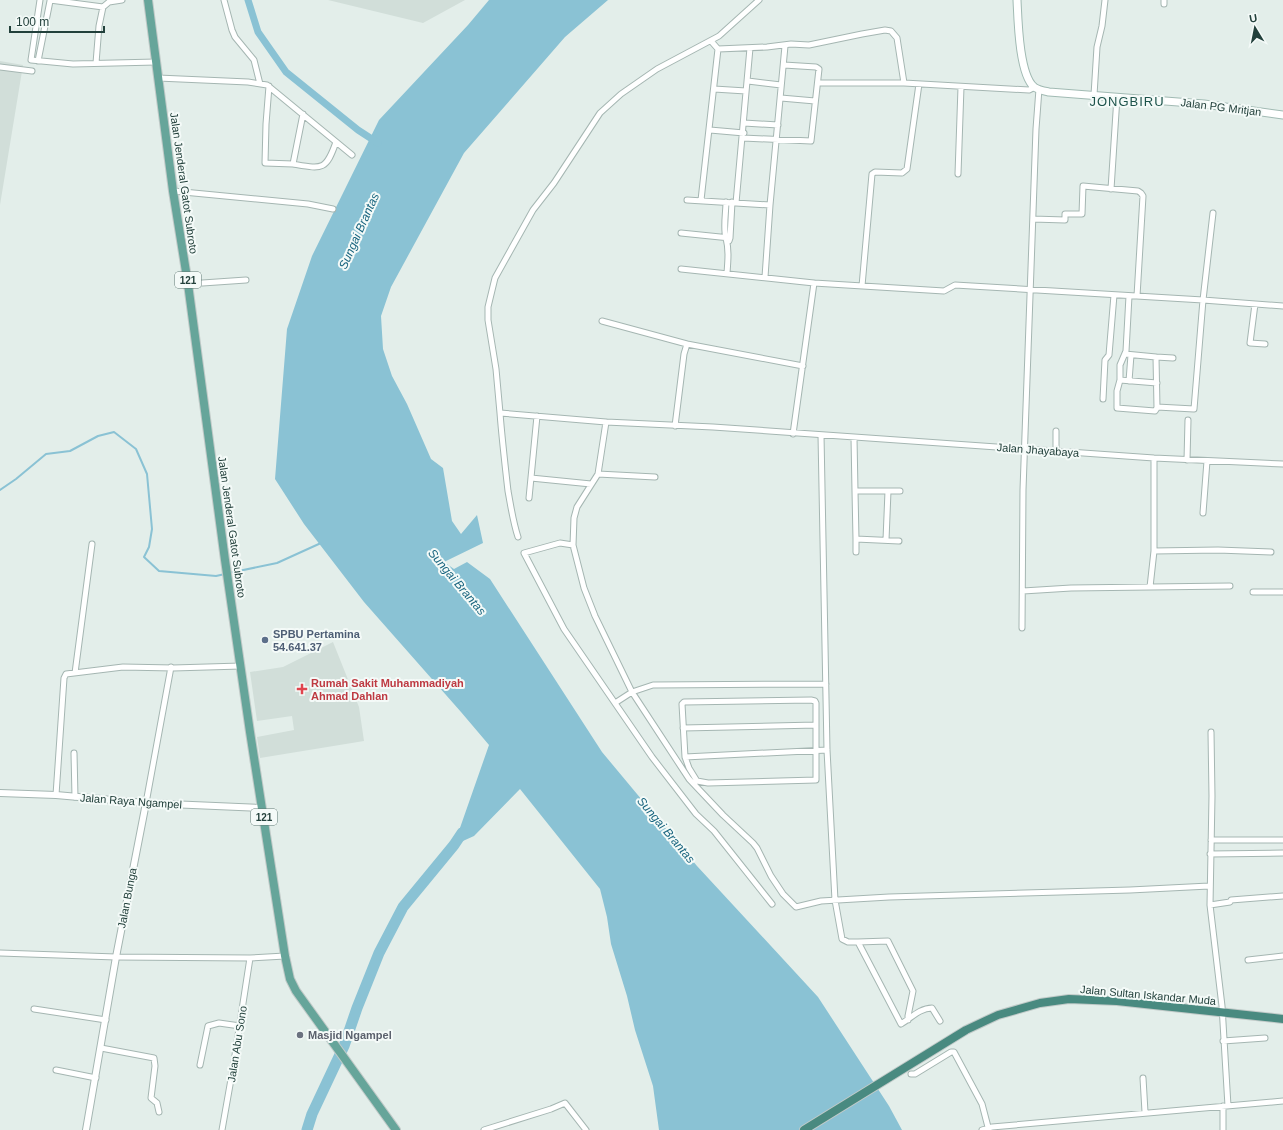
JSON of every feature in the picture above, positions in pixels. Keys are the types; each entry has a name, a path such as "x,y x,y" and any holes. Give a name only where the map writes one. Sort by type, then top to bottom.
{"highway":[{"name":"Jalan Sultan Iskandar Muda","path":"804,1130 910,1069 966,1030 998,1015 1040,1003 1069,999 1117,1001 1283,1019"}],"main road":[{"name":"Jalan Jenderal Gatot Subroto","path":"148,0 173,192 188,284 225,560 262,808 285,956 290,979 296,991 348,1066 396,1130"},
{"path":"1017,0 1021,52 1026,73 1037,88"},
{"name":"Jalan PG Mritjan","path":"1037,88 1049,92 1204,104 1283,115"}],"street":[{"path":"40,0 31,60 73,64 156,62"},
{"path":"38,61 50,0 103,7"},
{"path":"96,63 99,26 103,7 109,2 122,0"},
{"path":"224,0 235,37 254,60 260,84"},
{"path":"518,537 511,512 504,459 496,369 488,320 488,307 498,271 534,210 554,183 600,113 621,94 657,69 719,36 759,0"},
{"path":"1094,95 1097,47 1102,26 1105,0"},
{"path":"718,49 785,46 791,44 809,45 885,30 891,31 898,38 904,83"},
{"path":"701,200 718,49 711,41"},
{"path":"765,277 770,205 785,46"},
{"path":"728,272 728,239 732,202 743,135 750,48"},
{"path":"710,130 776,139 811,141 819,70 816,67 784,65"},
{"path":"0,67 32,71"},
{"path":"158,78 267,85 352,155"},
{"path":"748,82 781,85"},
{"path":"818,83 904,83 1029,90 1037,88 1025,449 1022,628"},
{"path":"862,286 872,174 875,172 902,173 907,170 919,84"},
{"path":"269,86 264,162 267,164 293,164 311,167 323,166 331,156 336,142"},
{"path":"958,174 961,87"},
{"path":"714,90 746,91"},
{"path":"1111,189 1117,97"},
{"path":"781,98 815,101"},
{"path":"293,164 303,114"},
{"path":"744,123 778,125"},
{"path":"1033,219 1065,220 1065,214 1082,214 1083,186 1138,191 1143,196 1137,296"},
{"path":"173,192 308,204 333,209"},
{"path":"687,200 770,205"},
{"path":"1129,296 1125,354 1120,365 1117,408 1156,410 1157,407 1194,409 1203,300 1213,213"},
{"path":"681,233 728,239"},
{"path":"681,267 814,283 945,291 951,286 955,285 1283,306"},
{"path":"188,284 246,280"},
{"path":"793,434 814,283"},
{"path":"1103,399 1105,360 1109,355 1114,295"},
{"path":"1255,304 1250,343 1265,344"},
{"path":"602,321 687,344 803,366"},
{"path":"675,426 684,354 687,344"},
{"path":"1125,354 1173,358"},
{"path":"1129,381 1131,355"},
{"path":"1156,357 1157,407"},
{"path":"1120,380 1157,383"},
{"name":"Jalan Jhayabaya","path":"500,413 606,422 1154,458 1283,464"},
{"path":"529,498 537,416"},
{"path":"1187,460 1188,420"},
{"path":"606,422 598,474 576,511 574,518 573,545 584,588 595,616 632,692 689,779 757,848 771,876 790,902 798,908 808,904 835,900 889,897 1130,890 1209,886"},
{"path":"1056,431 1056,451"},
{"path":"821,436 827,750 835,900 842,939 848,942 888,941 913,991 908,1020"},
{"path":"854,438 856,552"},
{"path":"1150,587 1154,551 1154,458"},
{"path":"1203,513 1207,461"},
{"path":"598,474 655,477"},
{"path":"531,478 591,484"},
{"path":"886,540 888,490"},
{"path":"855,491 900,491"},
{"path":"856,539 899,541"},
{"path":"573,545 560,543 524,553 564,629 652,757 684,800 714,831 772,904"},
{"path":"76,673 92,544"},
{"path":"1154,551 1218,550 1271,552"},
{"path":"1023,591 1071,588 1230,586"},
{"path":"1252,592 1283,592"},
{"path":"56,795 64,678 66,674 123,667 171,668 241,666"},
{"name":"Jalan Bunga","path":"86,1130 116,957 171,668"},
{"path":"615,703 632,692 653,685 826,684"},
{"path":"814,700 816,703 816,726 817,779 815,781 702,782 697,781 685,757 682,704 684,702 814,700"},
{"path":"683,728 816,726"},
{"path":"1211,732 1212,796 1209,886 1222,1012 1225,1106 1223,1130"},
{"path":"685,757 827,750"},
{"path":"74,753 75,797"},
{"name":"Jalan Raya Ngampel","path":"0,793 56,795 146,803 262,808"},
{"path":"1211,840 1283,840"},
{"path":"1210,854 1283,852"},
{"path":"1210,905 1230,902 1232,900 1283,896"},
{"path":"858,942 901,1024 920,1011 930,1008 932,1008 940,1020"},
{"path":"0,953 116,957 250,958 285,956"},
{"path":"1248,960 1283,956"},
{"name":"Jalan Abu Sono","path":"222,1130 250,958"},
{"path":"34,1009 106,1020"},
{"path":"200,1066 208,1026 219,1024 240,1026"},
{"path":"1223,1041 1265,1038"},
{"path":"101,1048 154,1058 155,1066 151,1098 157,1103 159,1112"},
{"path":"910,1069 914,1074 951,1052 954,1052 982,1104 988,1127"},
{"path":"56,1070 96,1078"},
{"path":"1143,1078 1145,1112"},
{"path":"982,1130 988,1127 1283,1101"},
{"path":"484,1130 551,1109 565,1103 586,1130"}],"shaded area":[{"path":"328,0 465,0 423,23"},
{"path":"0,61 23,65 0,205"},
{"name":"Rumah Sakit Muhammadiyah Ahmad Dahlan","path":"333,642 359,707 364,741 260,758 257,737 294,730 292,716 257,721 250,672 283,667"}],"water":[{"name":"Sungai Brantas","path":"489,0 608,0 565,37 464,153 391,287 381,316 383,349 392,376 407,404 431,459 443,468 452,521 461,534 477,515 483,543 444,562 454,569 467,562 490,579 602,752 697,866 818,997 889,1106 902,1130 659,1130 653,1086 635,1030 627,996 611,944 607,917 600,889 520,789 474,836 454,845 489,745 364,602 304,524 275,479 287,329 312,256 379,120 468,25"}],"waterway":[{"path":"248,0 258,32 286,72 358,130 378,143"},
{"path":"0,490 46,454 70,451 98,436 114,432 136,449 147,474 152,529 149,547 144,557 159,571 216,576 225,574"},
{"path":"229,573 277,563 321,543"},
{"path":"307,1130 312,1114 344,1046 357,1008 379,953 403,907 454,845 462,833"}],"place":[{"name":"SPBU Pertamina 54.641.37","path":"265,640"},
{"name":"Rumah Sakit Muhammadiyah Ahmad Dahlan","path":"302,689"},
{"name":"Masjid Ngampel","path":"300,1035"}],"district":[{"name":"JONGBIRU","path":"1127,101"}]}
